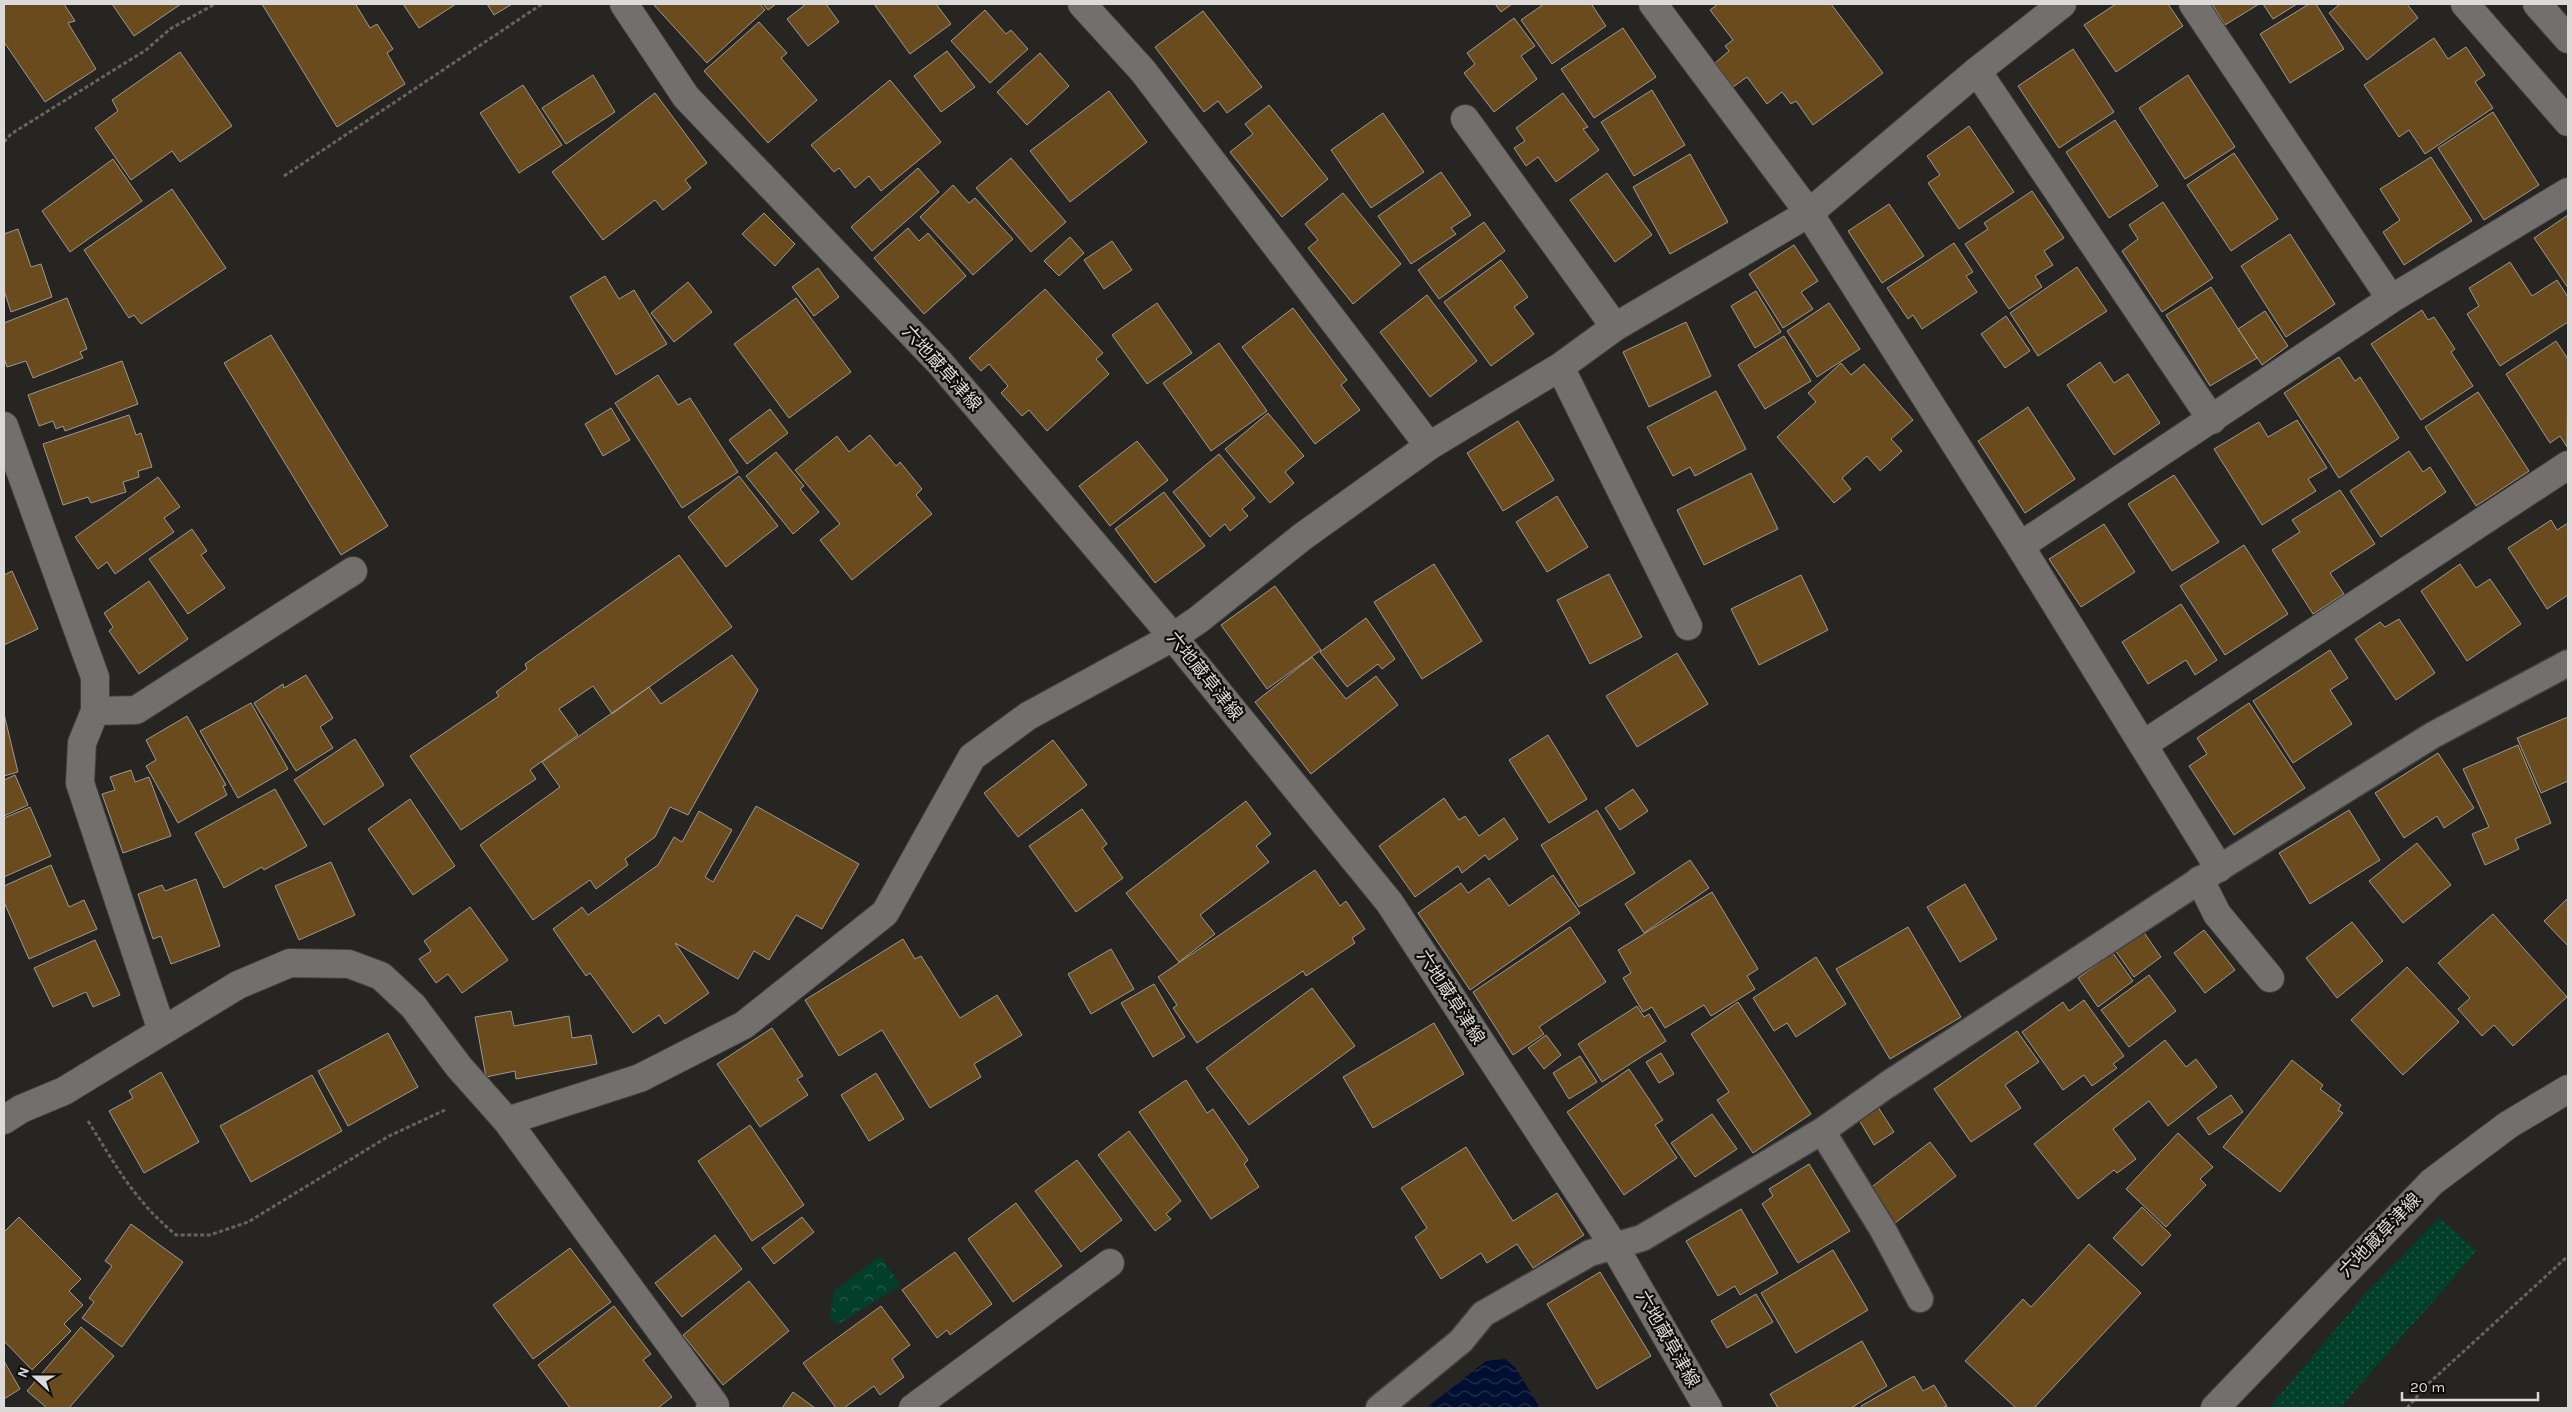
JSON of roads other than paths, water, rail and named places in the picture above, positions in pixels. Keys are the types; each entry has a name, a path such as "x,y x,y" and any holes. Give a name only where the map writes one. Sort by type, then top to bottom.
{"street":[{"name":"六地蔵草津線","path":"624,4 686,98 940,363 1173,637 1389,902 1614,1246 1708,1408"},
{"path":"1082,4 1143,71 1429,446"},
{"path":"1653,4 1809,213 2020,546 2144,744 2210,874 2217,914 2270,978"},
{"path":"506,1121 640,1078 744,1025 885,913 972,756 1028,716 1173,637 1198,620 1302,537 1429,446 1560,368 1615,327 1809,213 1977,71 2062,4"},
{"path":"2193,4 2391,299"},
{"path":"2465,4 2568,122"},
{"path":"2537,4 2568,39"},
{"path":"1977,71 2212,420"},
{"path":"1465,119 1615,327"},
{"path":"2020,546 2212,420 2391,299 2568,192"},
{"path":"1560,368 1688,626"},
{"path":"4,426 95,677 95,710 82,743 80,783 162,1031"},
{"path":"2144,744 2568,465"},
{"path":"95,710 136,710 353,571"},
{"path":"4,1120 21,1109 69,1088 238,985 290,963 349,964 381,976 413,1006 458,1067 506,1121 715,1407"},
{"name":"六地蔵草津線","path":"2215,1408 2432,1182 2508,1125 2568,1089"},
{"path":"913,1408 1110,1263"}],"lane":[{"path":"1380,1408 1461,1341 1482,1314 1590,1253 1642,1238 1822,1131 1887,1085 2210,874 2433,735 2568,663"},
{"path":"1822,1131 1883,1230 1920,1299"}],"water":[{"path":"1505,1359 1515,1367 1540,1408 1426,1408 1486,1361"}]}
